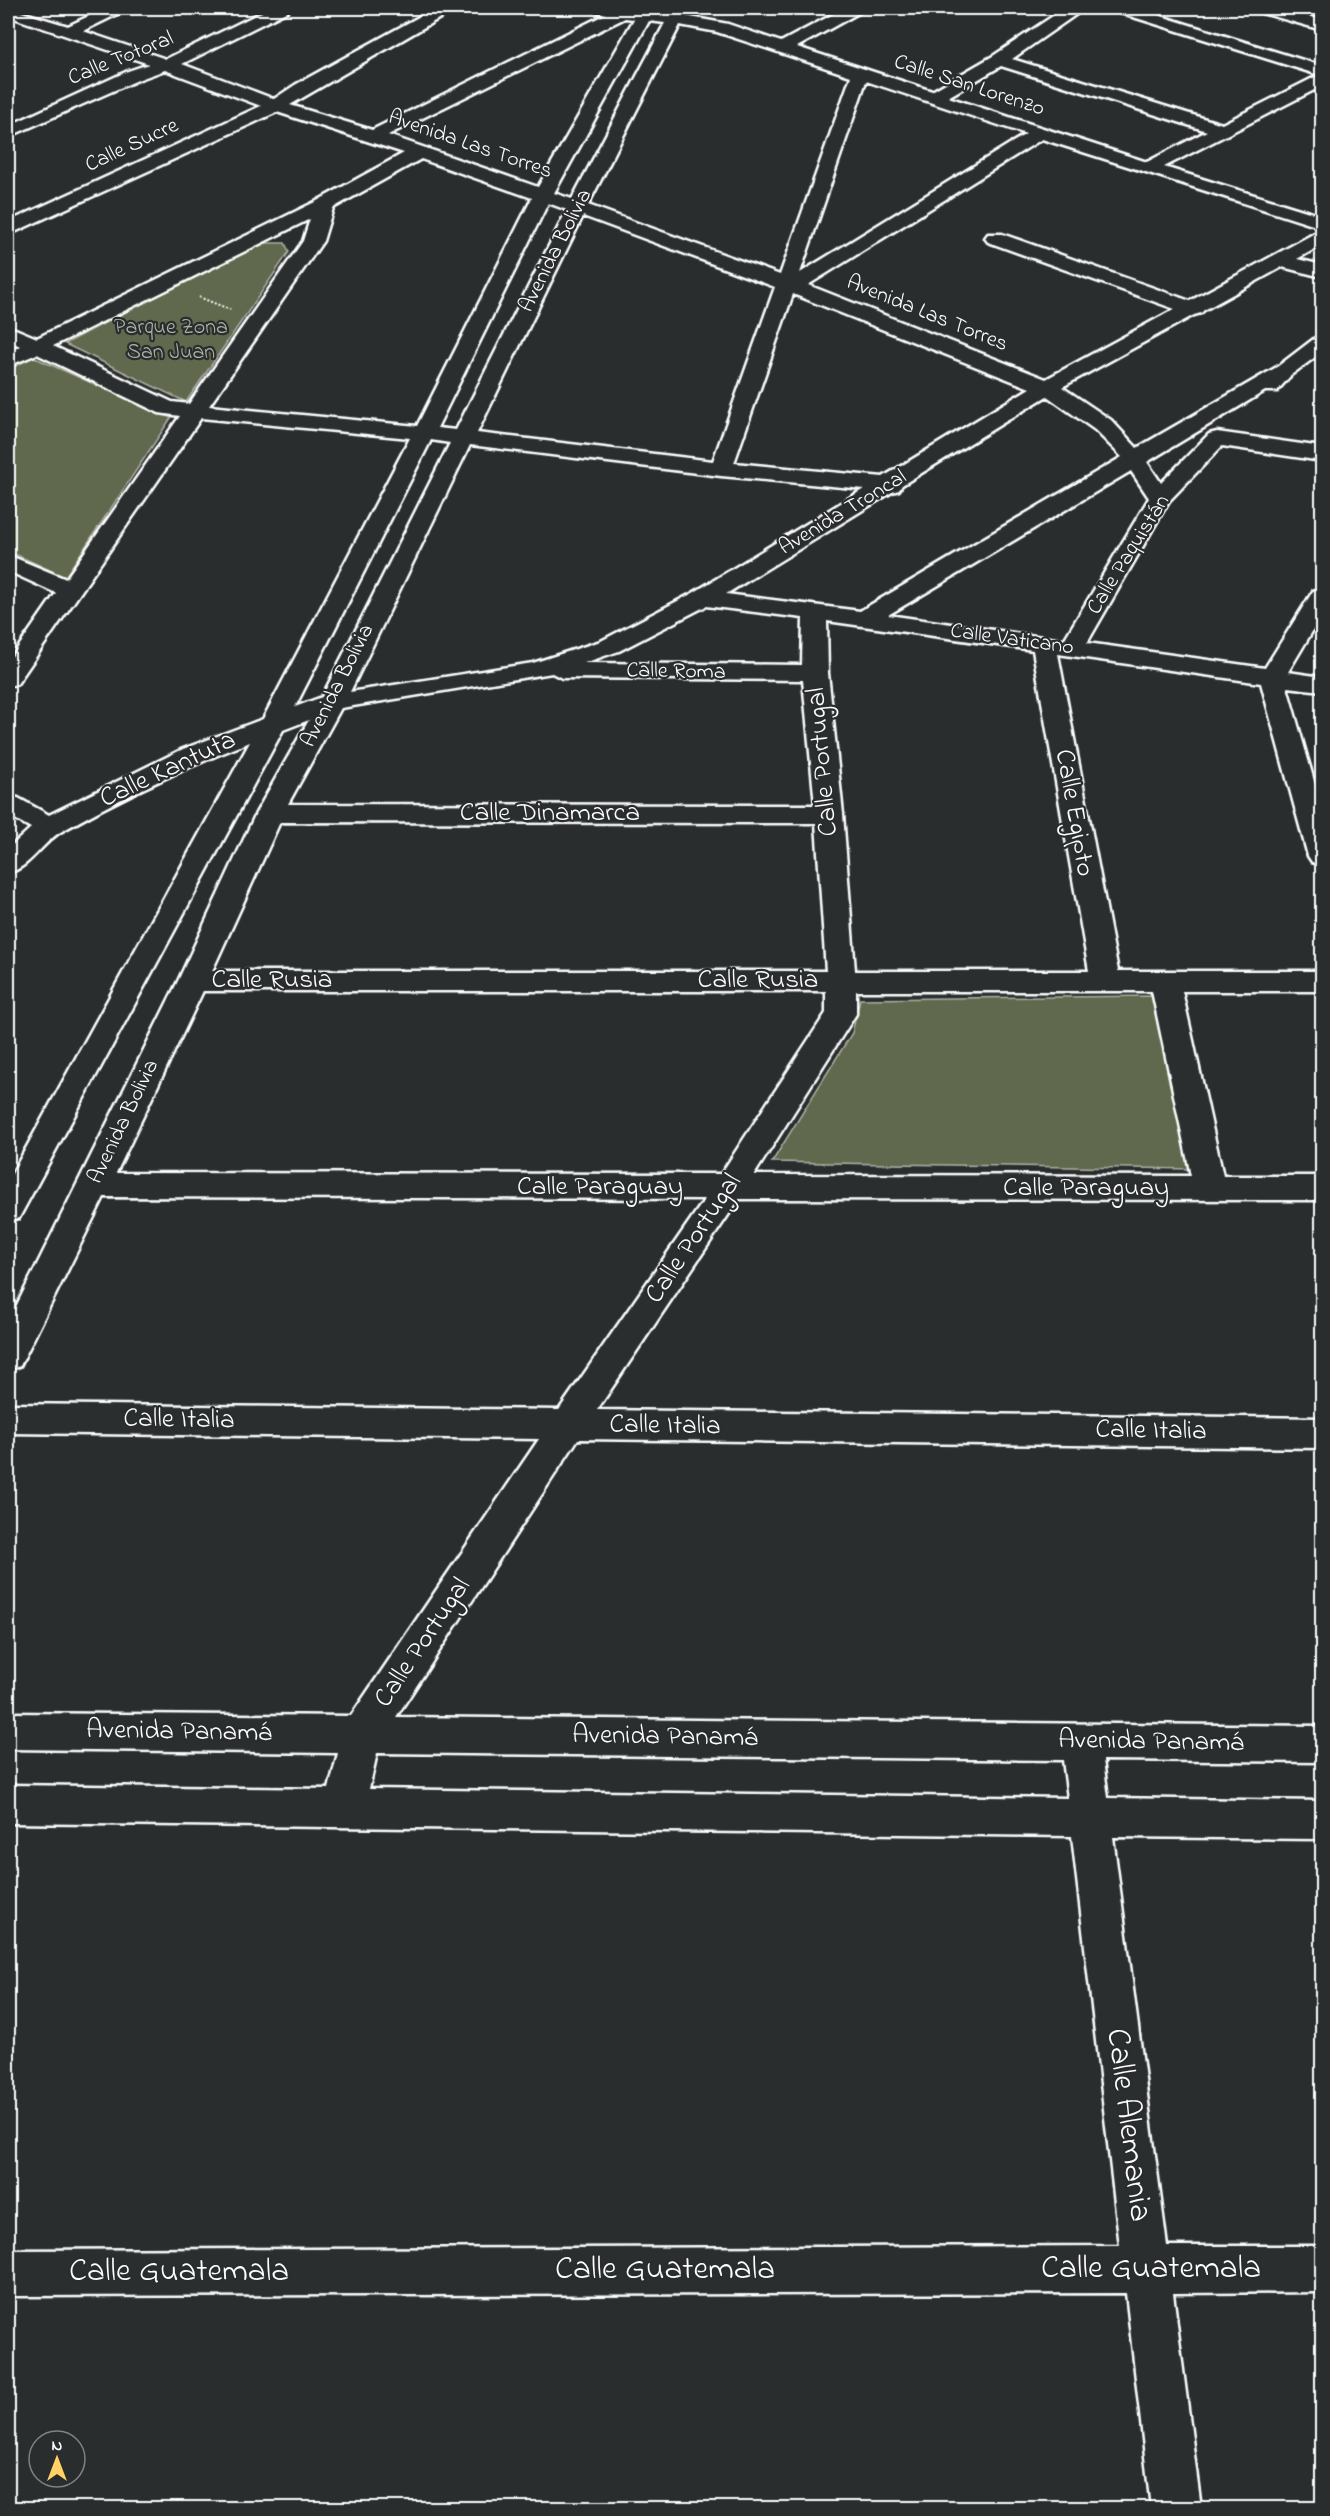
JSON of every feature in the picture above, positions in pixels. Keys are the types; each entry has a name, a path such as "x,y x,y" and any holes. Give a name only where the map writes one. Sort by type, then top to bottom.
{"street":[{"path":"70,31 118,8"},
{"name":"Calle Totoral","path":"8,132 134,75 184,58 282,8"},
{"name":"Calle Sucre","path":"8,230 276,106 301,88 446,8"},
{"name":"Calle San Lorenzo","path":"599,8 678,13 1148,168 1323,222"},
{"path":"784,47 856,8"},
{"path":"933,98 999,60 1075,8"},
{"path":"1120,8 1323,71"},
{"path":"1270,9 1323,25"},
{"name":"Avenida Las Torres","path":"8,11 165,64 276,106 373,136 543,195 788,285 1047,387 1103,425 1134,460 1160,498"},
{"path":"373,136 638,12"},
{"name":"Avenida Bolivia","path":"8,1209 273,724 638,12"},
{"name":"Avenida Bolivia","path":"8,1356 193,981 270,813 332,702 577,208 678,13"},
{"path":"18,30 39,22"},
{"path":"999,60 1223,130"},
{"path":"721,470 788,285 860,74"},
{"path":"1148,168 1323,80"},
{"path":"788,285 1040,133"},
{"path":"8,360 324,205 419,152"},
{"path":"8,679 312,242 324,205"},
{"name":"Avenida Troncal","path":"332,702 537,670 610,646 702,598 891,485 1047,387 1323,237"},
{"path":"995,238 1194,309"},
{"path":"1279,260 1323,271"},
{"path":"8,332 167,408 424,433 721,470 891,485"},
{"path":"864,619 1284,370 1323,342"},
{"name":"Calle Paquistán","path":"1072,648 1160,498 1284,370"},
{"path":"1217,439 1323,454"},
{"path":"8,562 70,591"},
{"path":"1323,596 1272,677 1323,856"},
{"name":"Calle Vaticano","path":"702,598 1323,684"},
{"name":"Calle Portugal","path":"344,1808 362,1734 730,1187 817,1048 841,1014 841,980 829,814 815,673 815,612"},
{"name":"Calle Egipto","path":"1044,645 1105,981"},
{"name":"Calle Roma","path":"537,670 815,673"},
{"name":"Calle Kantuta","path":"8,864 49,826 192,755 332,702"},
{"path":"8,804 49,826"},
{"name":"Calle Dinamarca","path":"270,813 829,814"},
{"name":"Calle Rusia","path":"193,981 1323,981"},
{"path":"1165,981 1210,1188"},
{"name":"Calle Paraguay","path":"94,1185 1323,1188"},
{"name":"Calle Italia","path":"8,1418 1323,1433"},
{"name":"Avenida Panamá","path":"8,1731 1323,1744"},
{"name":"Calle Alemania","path":"1081,1741 1176,2508"},
{"path":"8,1804 1323,1820"},
{"name":"Calle Guatemala","path":"8,2273 1323,2269"}],"path":[{"path":"162,283 244,315 259,318"}],"green space":[{"name":"Parque Zona San Juan","path":"265,243 285,243 289,252 186,402 65,344 172,287"},
{"name":"Parque Zona San Juan","path":"33,357 171,418 65,577 8,551 8,370"},
{"path":"1157,996 1192,1169 772,1162 852,1033 860,999"}]}
